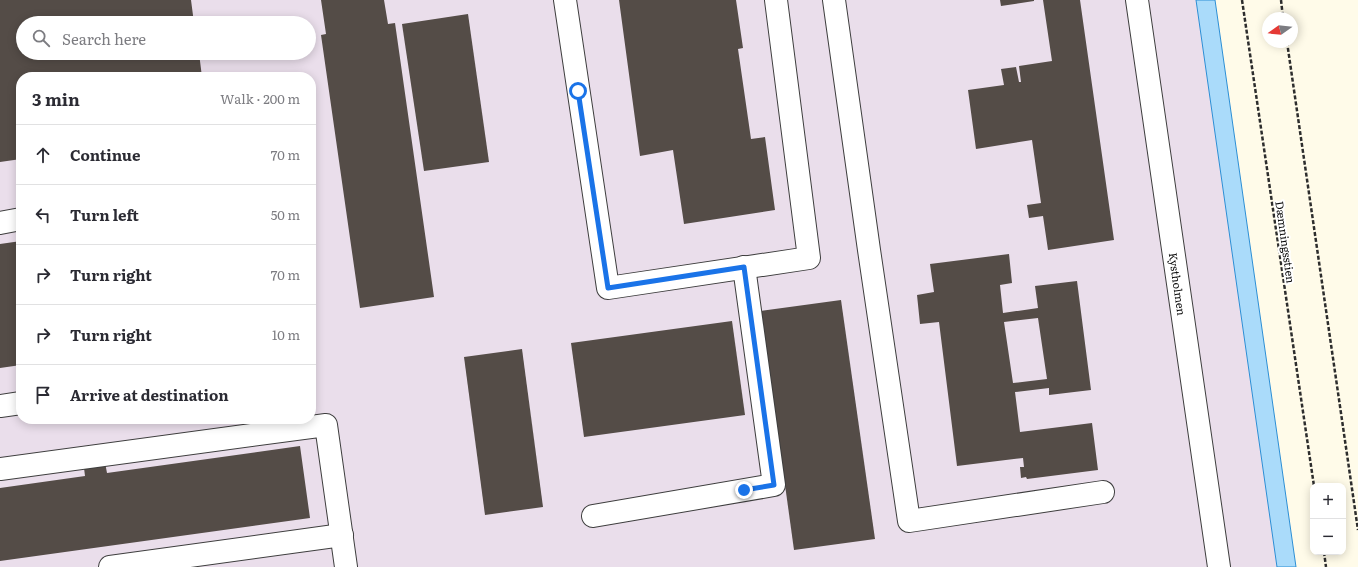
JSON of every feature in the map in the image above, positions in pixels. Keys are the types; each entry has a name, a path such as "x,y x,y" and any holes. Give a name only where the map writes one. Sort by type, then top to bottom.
{"street":[{"path":"565,0 608,288 809,258 776,0"},
{"path":"834,0 909,521 1103,492"},
{"name":"Kystholmen","path":"1137,0 1219,567"},
{"path":"0,222 16,220"},
{"path":"593,516 774,485 744,267"},
{"path":"0,406 16,404"},
{"path":"0,469 326,425 346,567"},
{"path":"110,567 342,535"}],"path":[{"name":"Dæmningsstien","path":"1242,0 1314,483"},
{"path":"1281,0 1282,12"},
{"path":"1288,48 1358,530"},
{"path":"1324,555 1326,567"}],"shaded area":[{"path":"0,0 1214,0 1295,567 0,567"}],"water":[{"path":"1196,0 1215,0 1296,567 1277,567"}],"building":[{"path":"0,0 191,0 193,16 16,16 16,60 200,60 201,72 16,72 16,160 0,162"},
{"path":"321,0 384,0 388,24 395,23 434,297 360,308 321,35 326,34"},
{"path":"619,0 736,0 743,48 738,49 751,139 765,137 775,210 684,224 673,150 640,156"},
{"path":"1000,0 1034,0 1034,1 1001,6"},
{"path":"1043,0 1080,0 1114,240 1048,250 1043,216 1029,218 1027,205 1041,203 1032,140 976,149 968,90 1004,85 1001,69 1016,67 1019,82 1021,82 1019,66 1052,61"},
{"path":"468,14 489,162 424,171 402,24"},
{"path":"16,242 16,366 0,368 0,244"},
{"path":"1009,254 1012,283 1000,285 1003,313 1038,308 1035,286 1077,281 1091,390 1049,395 1049,388 1015,392 1020,432 1092,423 1098,470 1027,479 1026,477 1021,478 1020,467 1024,467 1023,458 957,466 939,322 920,324 917,295 934,292 930,264","holes":["1038,318 1047,379 1013,383 1004,322"]},
{"path":"841,300 875,539 794,550 761,311"},
{"path":"732,321 745,415 584,437 571,343"},
{"path":"522,349 543,507 485,515 464,357"},
{"path":"300,446 310,518 0,561 0,488 85,476 83,460 104,457 107,473"}],"route":[{"path":"578,91 608,288 744,267 774,485 744,490"}]}
